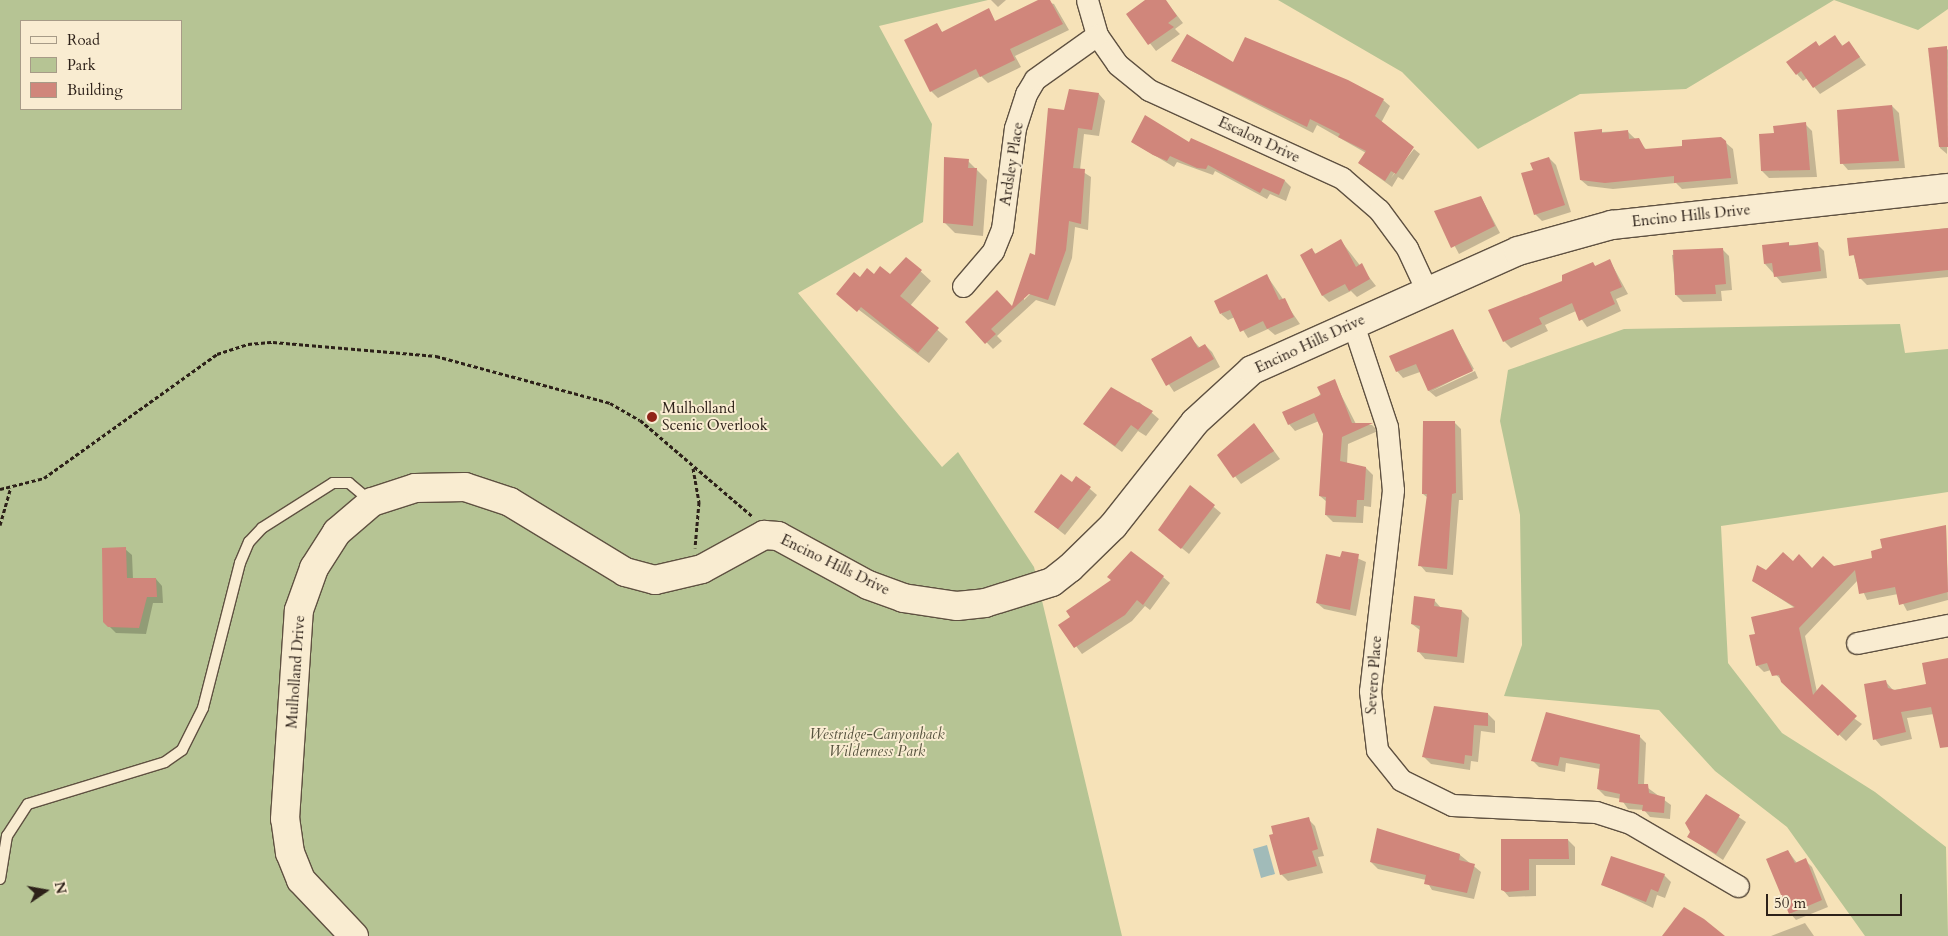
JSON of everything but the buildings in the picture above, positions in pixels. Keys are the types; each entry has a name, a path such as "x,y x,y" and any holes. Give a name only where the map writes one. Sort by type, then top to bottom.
{"main road":[{"name":"Encino Hills Drive","path":"764,535 789,541 868,585 903,598 957,606 1029,591 1052,582 1113,526 1224,391 1252,370 1427,291 1563,235 1612,225 1948,188"},
{"name":"Mulholland Drive","path":"354,936 301,880 290,853 285,819 299,610 314,568 337,532 372,502 414,488 465,487 510,502 625,572 655,580 680,576 764,535"}],"street":[{"name":"Escalon Drive","path":"1087,0 1097,35 1117,64 1149,90 1342,178 1379,210 1407,248 1427,291"},
{"name":"Ardsley Place","path":"964,286 993,251 1002,229 1015,128 1026,94 1035,79 1097,35"},
{"name":"Severo Place","path":"1353,324 1387,427 1393,490 1370,691 1377,750 1401,780 1452,806 1596,812 1630,822 1738,886"},
{"path":"1857,643 1948,625"}],"lane":[{"path":"0,879 7,836 28,804 165,762 182,750 203,708 240,563 249,542 262,528 333,483 349,483 372,502"}],"path":[{"path":"0,489 10,489 44,478 217,354 248,344 274,342 436,356 610,403 640,420 692,468 764,526 764,535"},
{"path":"680,576 690,565 699,530 692,468"},
{"path":"0,524 10,489"}],"green space":[{"name":"Westridge-Canyonback Wilderness Park","path":"0,0 988,0 879,26 932,124 923,222 798,293 942,467 958,452 1034,567 1122,936 0,936"},
{"path":"1278,0 1834,0 1686,89 1580,94 1478,149 1402,72"},
{"path":"1834,0 1948,0 1948,9 1918,30"},
{"path":"1900,324 1905,353 1948,349 1948,492 1721,526 1728,663 1782,733 1875,792 1946,847 1948,936 1865,936 1787,827 1715,771 1659,710 1504,696 1522,645 1520,515 1500,421 1508,370 1624,329"}],"water":[{"path":"1267,845 1275,874 1261,878 1253,849"}],"place":[{"name":"Mulholland Scenic Overlook","path":"652,417"}]}
